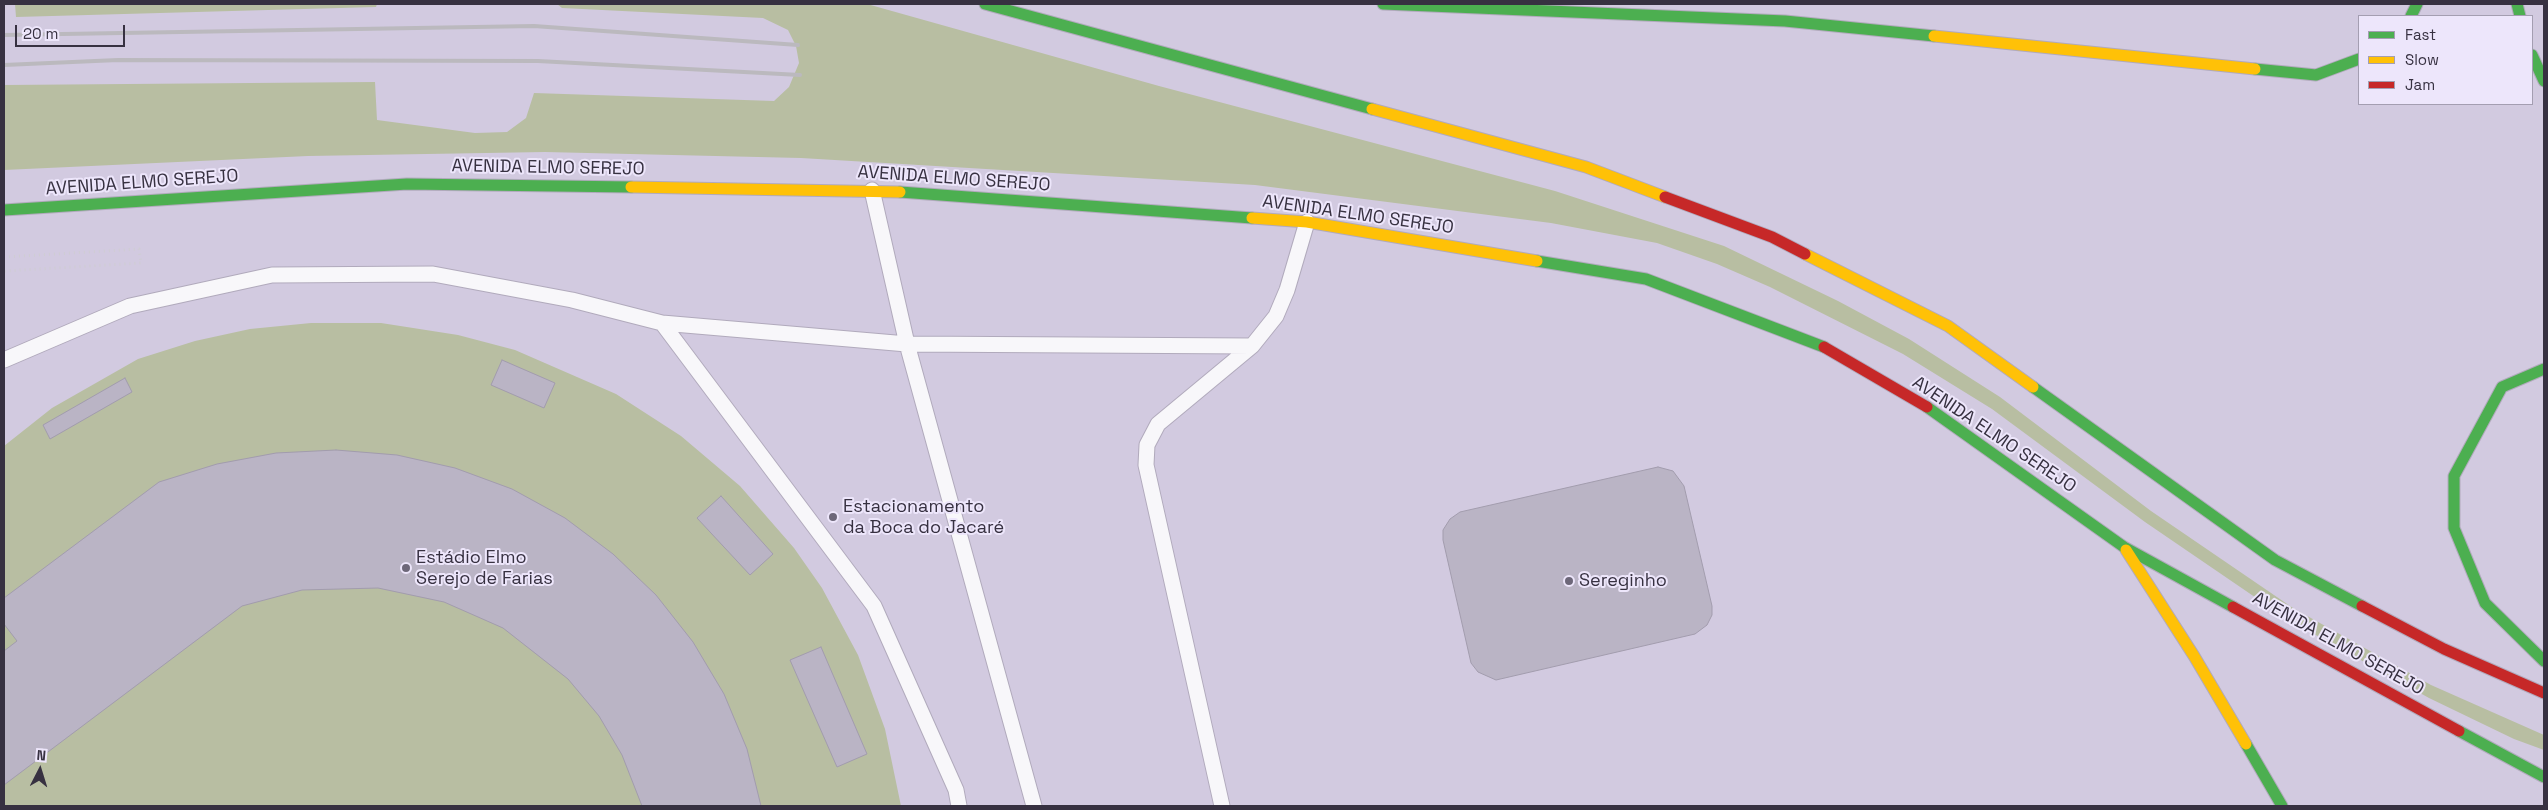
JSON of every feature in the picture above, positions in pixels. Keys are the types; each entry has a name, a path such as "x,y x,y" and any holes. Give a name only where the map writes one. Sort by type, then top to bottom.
{"main road":[{"path":"986,4 1586,167 1772,237 1948,326 2274,560 2444,649 2544,693"},
{"path":"1383,4 1785,21 2316,75 2358,59"},
{"path":"2533,57 2544,81"},
{"name":"AVENIDA ELMO SEREJO","path":"4,210 407,184 872,190 1308,222 1646,279 1818,344 1939,414 2124,547 2544,777"},
{"path":"2544,369 2502,387 2454,476 2454,528 2485,603 2544,662"},
{"path":"2124,547 2194,656 2282,806"}],"lane":[{"path":"872,190 907,344 1034,806"},
{"path":"1222,806 1146,465 1147,445 1158,424 1252,346 1276,316 1287,290 1308,222"},
{"path":"4,360 130,306 272,275 433,274 572,300 662,323 907,344 1252,346"},
{"path":"662,323 874,606 956,790 959,806"}],"path":[{"path":"4,257 140,249 141,263 4,271"}],"green space":[{"path":"15,4 377,4 376,7 16,17"},
{"path":"557,4 867,4 1159,86 1555,191 1724,246 1838,301 1909,339 2000,397 2151,511 2293,608 2431,685 2544,735 2544,750 2514,739 2429,698 2287,619 2145,522 1992,409 1903,354 1770,287 1717,264 1657,243 1551,223 1255,185 801,158 545,152 308,156 4,170 4,85 375,82 377,120 475,133 507,132 526,118 534,93 774,101 789,87 799,63 796,46 788,30 763,18 562,8"},
{"name":"Estádio Elmo Serejo de Farias","path":"311,323 381,323 458,335 515,350 616,394 681,436 740,486 794,548 822,588 858,655 885,729 901,806 4,806 4,446 52,408 138,359 195,341 250,329"}],"building":[{"path":"502,360 555,383 544,408 491,385"},
{"path":"125,378 132,392 50,439 43,425"},
{"path":"336,450 397,455 455,468 512,489 565,518 613,554 656,595 693,642 724,694 747,749 761,806 642,806 622,755 599,716 568,679 503,628 444,602 378,588 302,590 242,606 4,785 4,598 159,482 217,464 276,453"},
{"name":"Sereginho","path":"1658,467 1673,471 1684,486 1712,606 1712,615 1707,625 1695,634 1496,680 1478,672 1471,663 1443,540 1443,530 1450,519 1460,512"},
{"path":"721,496 773,554 750,575 697,518"},
{"path":"4,624 17,641 4,651"},
{"path":"821,647 867,754 837,767 790,660"}],"railway":[{"path":"4,35 534,26 798,45"},
{"path":"4,65 118,60 538,61 800,75"}],"traffic: fast":[{"path":"985,4 1372,109"},
{"path":"1383,4 1785,21 1934,36"},
{"path":"2412,15 2417,4"},
{"path":"2517,4 2520,15"},
{"path":"2533,57 2544,81"},
{"path":"2255,69 2316,75 2358,59"},
{"path":"4,210 407,184 631,187"},
{"path":"900,192 1252,218"},
{"path":"1537,261 1646,279 1824,347"},
{"path":"2544,369 2502,387 2454,476 2454,528 2485,603 2544,661"},
{"path":"2033,387 2275,560 2362,606"},
{"path":"1927,407 2124,547 2233,607"},
{"path":"2459,731 2544,777"},
{"path":"2246,744 2282,806"}],"traffic: slow":[{"path":"1934,36 2255,69"},
{"path":"1372,109 1586,167 1665,197"},
{"path":"631,187 900,192"},
{"path":"1252,218 1307,222 1537,261"},
{"path":"1805,254 1948,326 2033,387"},
{"path":"2126,550 2194,656 2246,744"}],"traffic: jam":[{"path":"1665,197 1772,237 1805,254"},
{"path":"1824,347 1927,407"},
{"path":"2362,606 2444,649 2544,693"},
{"path":"2233,607 2459,731"}],"place":[{"name":"Estacionamento da Boca do Jacaré","path":"833,517"},
{"name":"Estádio Elmo Serejo de Farias","path":"406,568"},
{"name":"Sereginho","path":"1569,581"}]}
